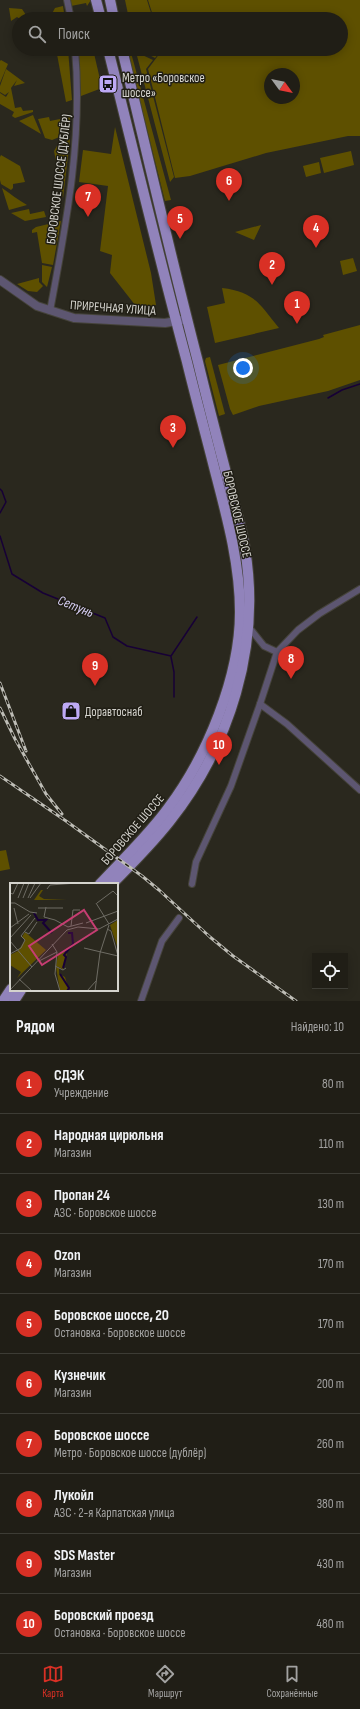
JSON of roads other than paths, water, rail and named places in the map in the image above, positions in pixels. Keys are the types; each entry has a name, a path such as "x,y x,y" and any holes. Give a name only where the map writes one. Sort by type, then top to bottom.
{"main road":[{"path":"96,0 99,12"},
{"path":"110,0 113,12"},
{"name":"БОРОВСКОЕ ШОССЕ","path":"101,883 159,820 192,774 217,721 237,646 240,613 238,579 232,540 110,56"},
{"name":"БОРОВСКОЕ ШОССЕ","path":"113,883 168,824 184,802 208,762 228,718 236,695 244,660 248,626 249,591 244,543 186,319 124,56"},
{"path":"3,1001 10,990"},
{"path":"14,1001 20,991"}],"street":[{"path":"68,0 70,12"},
{"name":"БОРОВСКОЕ ШОССЕ (ДУБЛЁР)","path":"50,311 66,223 76,146 78,95 75,56"},
{"name":"ПРИРЕЧНАЯ УЛИЦА","path":"0,280 26,299 50,311 74,318 165,323 186,319"},
{"path":"192,884 196,862 231,786 277,652 298,630 319,614 360,589"},
{"path":"248,626 264,646 277,652"},
{"path":"260,704 287,724 360,790"},
{"path":"142,1001 162,941 179,918"}],"waterway":[{"name":"Сетунь","path":"328,398 342,390 360,384"},
{"name":"Сетунь","path":"0,489 6,502 0,513"},
{"name":"Сетунь","path":"0,536 12,574 43,593 105,618 113,637 127,646 171,656 197,617"},
{"path":"171,657 174,672 174,697"}],"railway":[{"path":"0,683 26,751"},
{"path":"0,708 15,739 46,794 62,814"},
{"path":"0,776 66,821 142,876 233,956 296,1001"}],"place":[{"name":"Метро «Боровское шоссе»","path":"108,84"},
{"name":"Кузнечик","path":"229,201"},
{"name":"Боровское шоссе","path":"88,217"},
{"name":"Боровское шоссе, 20","path":"180,239"},
{"name":"Ozon","path":"316,248"},
{"name":"Народная цирюльня","path":"272,285"},
{"name":"СДЭК","path":"297,324"},
{"name":"Пропан 24","path":"173,448"},
{"name":"Лукойл","path":"291,679"},
{"name":"SDS Master","path":"95,686"},
{"name":"Доравтоснаб","path":"71,711"},
{"name":"Боровский проезд","path":"219,765"}]}
